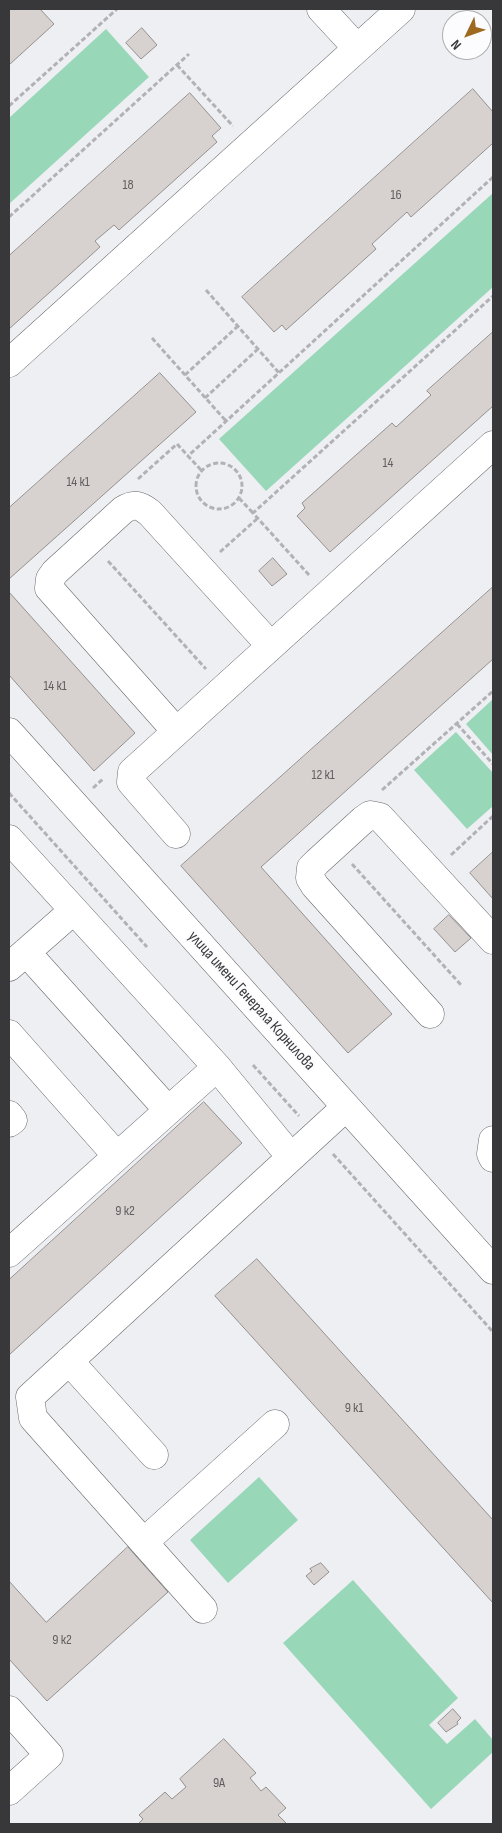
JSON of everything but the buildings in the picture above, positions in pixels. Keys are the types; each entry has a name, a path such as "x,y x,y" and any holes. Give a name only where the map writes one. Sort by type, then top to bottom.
{"street":[{"path":"321,9 357,48"},
{"path":"9,363 401,9"},
{"path":"176,834 131,782 132,772 493,445"},
{"path":"176,731 49,588 50,579 55,572 123,510 131,505 141,506 150,513 271,646"},
{"name":"улица имени Генерала Корнилова","path":"9,732 493,1270"},
{"path":"430,1014 310,878 311,868 370,815 380,817 493,940"},
{"path":"9,839 217,1067 291,1158"},
{"path":"74,910 18,959 168,1110"},
{"path":"9,1034 117,1156"},
{"path":"9,1253 217,1067"},
{"path":"203,1609 33,1418 30,1397 346,1107"},
{"path":"9,1116 13,1120 9,1123"},
{"path":"493,1140 491,1154 493,1158"},
{"path":"69,1361 154,1455"},
{"path":"144,1542 275,1424"},
{"path":"9,1710 49,1755 9,1791"}],"path":[{"path":"9,106 117,9"},
{"path":"9,217 189,54"},
{"path":"177,65 234,127"},
{"path":"188,456 493,177"},
{"path":"206,290 280,373"},
{"path":"253,513 493,296"},
{"path":"185,375 238,326"},
{"path":"152,338 226,421"},
{"path":"205,398 258,349"},
{"path":"133,484 178,444 201,470"},
{"path":"223,462 237,470 243,484 239,498 227,508 220,509 206,505 197,493 195,485 201,470 207,465 223,462"},
{"path":"239,498 314,581"},
{"path":"201,569 258,518"},
{"path":"90,541 223,688"},
{"path":"370,815 376,795 493,691"},
{"path":"456,724 493,764"},
{"path":"432,872 493,816"},
{"path":"335,845 462,986"}],"green space":[{"path":"106,29 149,77 9,204 9,118"},
{"path":"493,193 493,287 266,491 219,439"},
{"path":"493,699 493,755 466,724"},
{"path":"456,732 493,773 493,806 467,829 414,770"},
{"path":"259,1477 298,1520 228,1583 190,1540"},
{"path":"353,1580 458,1698 429,1725 447,1744 475,1719 493,1740 493,1752 431,1809 283,1643"}]}
